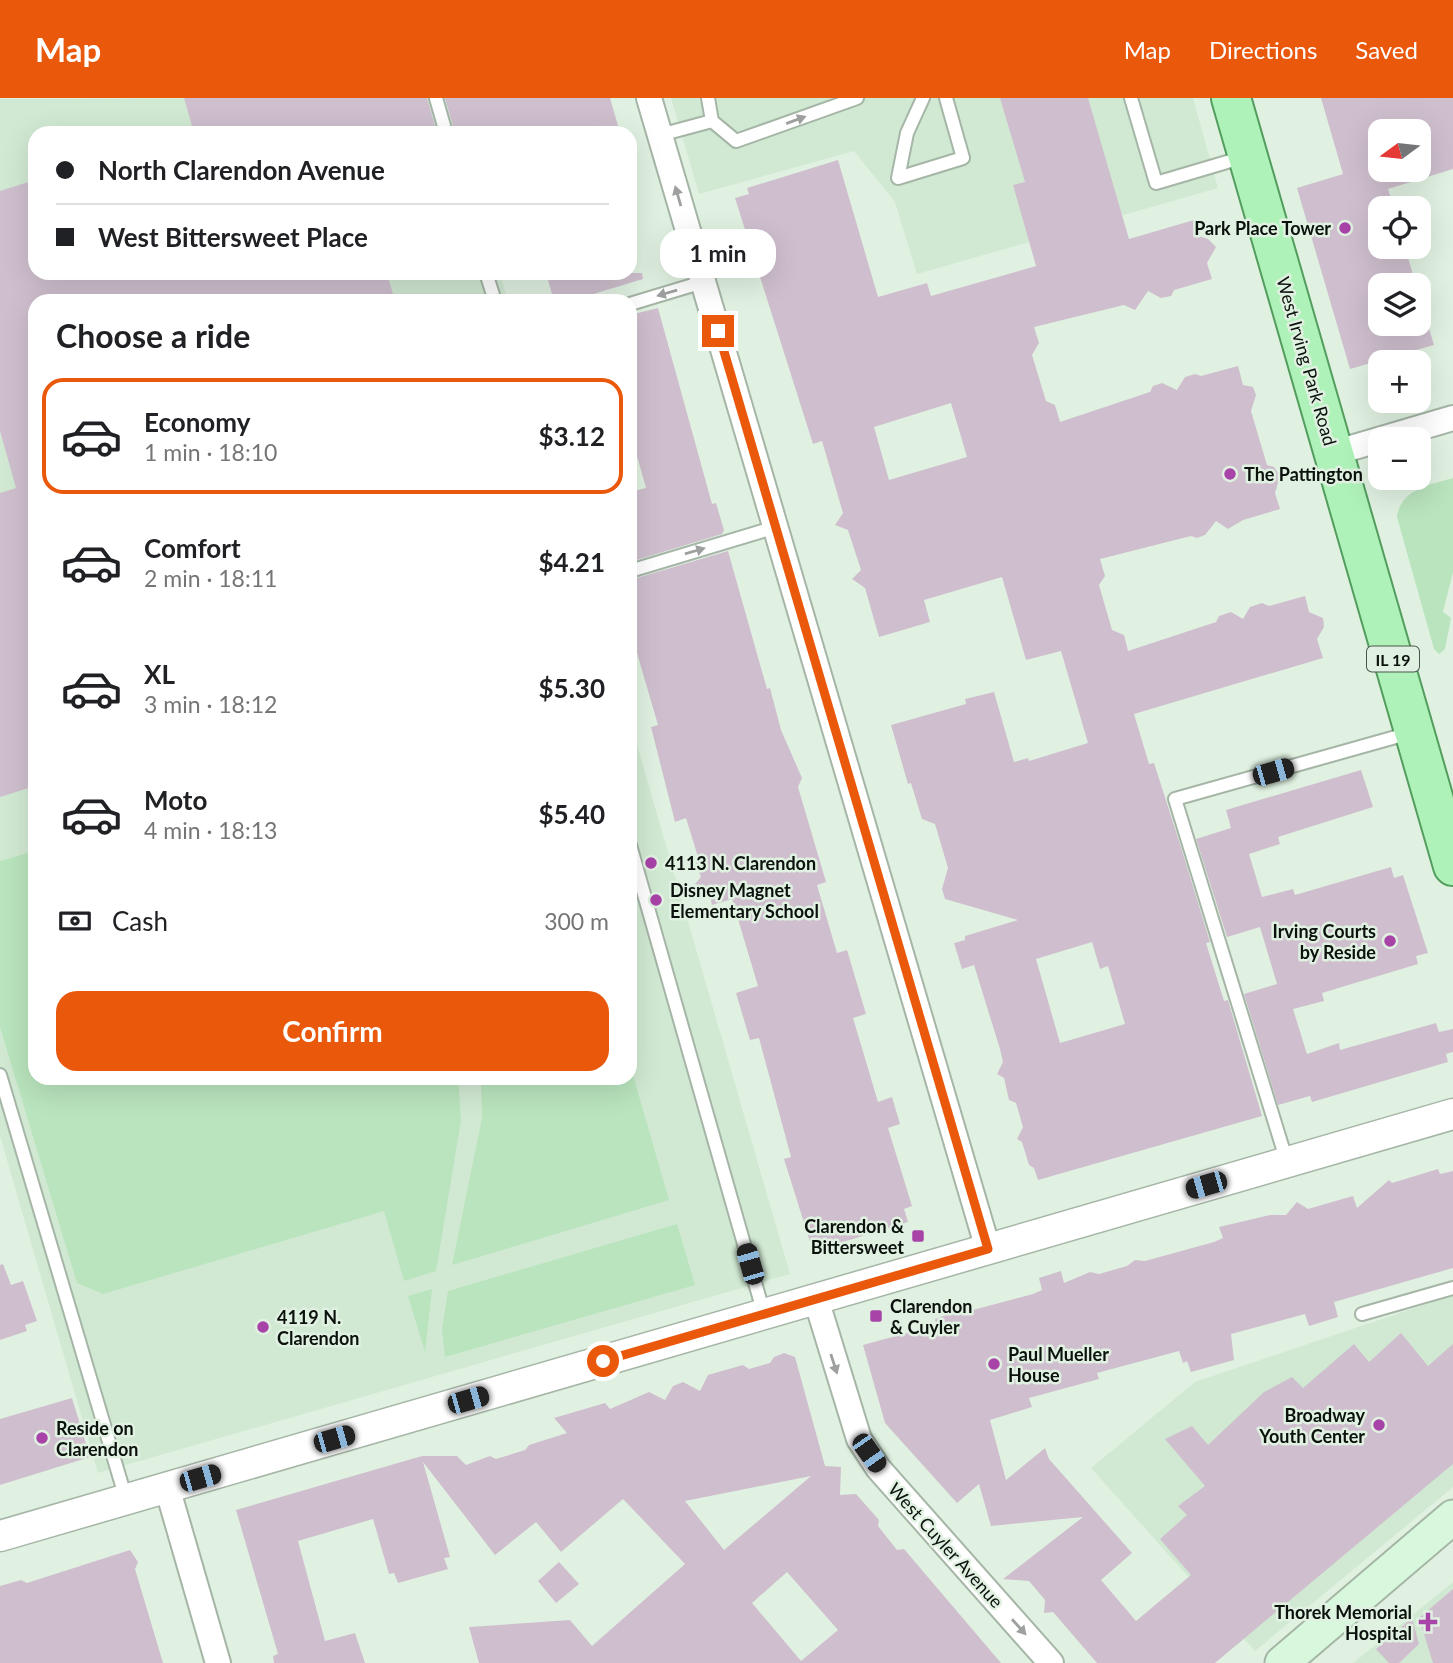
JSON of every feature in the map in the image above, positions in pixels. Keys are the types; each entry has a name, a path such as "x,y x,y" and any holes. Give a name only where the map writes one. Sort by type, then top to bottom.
{"main road":[{"name":"West Irving Park Road","path":"1231,98 1414,732 1445,806 1453,866"},
{"path":"1282,1663 1453,1517"}],"street":[{"path":"649,98 988,1249"},
{"path":"1334,453 1453,418"},
{"path":"0,1536 1453,1114"},
{"name":"West Cuyler Avenue","path":"816,1299 859,1439 878,1468 1051,1663"},
{"path":"167,1487 218,1663"}],"lane":[{"path":"436,98 444,126"},
{"path":"708,98 712,121 736,141 857,98"},
{"path":"923,98 907,133 898,178 963,158 946,98"},
{"path":"1131,98 1156,183 1248,156"},
{"path":"660,135 712,121"},
{"path":"637,302 703,282"},
{"path":"637,568 776,527"},
{"path":"1287,1162 1175,799 1414,732"},
{"path":"637,870 764,1314"},
{"path":"0,1075 126,1499"},
{"path":"1362,1314 1453,1288"}],"shaded area":[{"name":"Disney Magnet Elementary School","path":"449,98 457,126 28,126 28,280 502,280 506,294 28,294 28,1085 637,1085 637,745 790,1274 98,1473 0,1136 0,99"},
{"path":"671,98 1193,98 1218,188 917,274 895,202 854,151 699,194"},
{"path":"1453,1295 1453,1487 1255,1651 1091,1468 1195,1382"},
{"name":"Thorek Memorial Hospital","path":"1453,1582 1453,1663 1353,1663"}],"green space":[{"path":"1453,478 1453,572 1443,612 1451,618 1445,649 1439,654 1434,649 1397,517 1404,500 1410,494 1418,490 1431,490 1431,485"},
{"path":"28,853 28,1085 458,1085 461,1120 436,1271 404,1281 384,1211 103,1294 77,1283 0,1027 0,861"},
{"path":"481,1085 636,1085 669,1200 452,1265 482,1118"},
{"path":"677,1224 695,1285 445,1357 442,1330 448,1291"},
{"path":"432,1289 425,1352 408,1296"}],"building":[{"path":"184,98 427,98 435,126 192,126"},
{"path":"445,98 610,98 618,126 453,126"},
{"path":"1000,98 1088,98 1129,239 1194,220 1199,236 1208,239 1216,247 1207,263 1212,279 1174,290 1171,296 1161,298 1148,291 1135,310 1124,305 1034,327 1039,343 1032,355 1046,401 1055,405 1060,422 1150,392 1153,386 1162,383 1177,390 1185,377 1195,374 1201,376 1238,366 1243,385 1253,387 1256,395 1251,411 1267,465 1274,467 1280,476 1275,493 1280,509 1243,520 1228,529 1216,521 1205,535 1197,538 1191,536 1100,559 1105,576 1099,585 1112,630 1124,635 1128,651 1216,622 1219,616 1231,612 1243,619 1250,607 1262,603 1269,606 1305,596 1309,612 1323,618 1324,627 1317,639 1323,658 1134,714 1149,764 1154,763 1180,844 1210,942 1206,943 1224,1001 1228,1000 1262,1116 1038,1180 1034,1168 1029,1165 1022,1142 1017,1139 1023,1127 1016,1103 1009,1100 1004,1078 997,1074 1003,1062 974,965 962,969 954,943 965,940 965,936 1018,920 945,899 942,889 948,868 935,824 922,819 911,783 908,784 891,725 966,704 965,699 994,692 1014,762 1028,758 1029,761 1088,743 1061,651 1026,660 1002,577 924,600 930,622 879,637 865,588 852,579 861,570 848,530 835,525 843,513 822,441 813,444 735,198 749,194 747,188 838,160 878,297 927,283 931,296 1036,266 1013,185 1025,182","holes":["951,403 967,457 889,480 874,427","1092,942 1100,969 1108,966 1125,1024 1060,1043 1036,959"]},
{"name":"Park Place Tower","path":"1321,98 1453,98 1453,169 1432,175 1432,119 1368,119 1368,182 1411,182 1388,189 1390,196 1368,196 1368,259 1408,259 1413,273 1368,273 1368,336 1431,335 1434,345 1416,350 1368,350 1368,364 1350,369 1297,188 1343,174"},
{"path":"28,182 28,280 389,280 393,294 28,294 28,788 0,797 0,493 16,488 0,431 0,191"},
{"path":"637,273 642,273 643,279 593,294 552,294 548,280 637,280"},
{"path":"658,308 712,504 716,503 724,530 722,534 637,560 637,490 646,488 637,456 637,313"},
{"path":"728,551 767,689 770,688 781,730 802,778 798,787 826,882 817,885 837,953 847,950 866,1014 853,1018 878,1102 892,1097 900,1124 888,1128 912,1206 904,1209 908,1222 827,1247 819,1243 811,1245 784,1159 791,1157 759,1038 750,1040 736,993 758,986 732,899 712,905 709,891 695,884 701,877 686,818 675,822 651,727 658,725 637,653 637,578"},
{"name":"Irving Courts by Reside","path":"1361,770 1373,807 1278,837 1280,844 1249,854 1262,897 1293,889 1295,895 1391,867 1394,878 1403,875 1428,953 1416,956 1418,964 1322,993 1324,1001 1293,1009 1307,1054 1339,1043 1340,1050 1436,1023 1439,1032 1453,1029 1453,1052 1446,1054 1448,1062 1312,1102 1310,1096 1278,1105 1244,994 1277,984 1260,927 1227,937 1196,839 1231,828 1226,810"},
{"path":"1438,1169 1440,1174 1453,1171 1453,1268 1334,1302 1338,1317 1309,1326 1305,1314 1231,1334 1234,1360 1191,1372 1187,1361 1183,1363 1179,1351 1097,1373 1099,1379 1029,1398 1032,1407 990,1420 1006,1480 1045,1448 1049,1459 1132,1553 1101,1580 1136,1621 1191,1575 1160,1539 1187,1515 1178,1506 1205,1486 1165,1439 1192,1426 1208,1445 1264,1392 1292,1377 1303,1388 1354,1344 1369,1362 1401,1333 1428,1366 1453,1344 1453,1464 1215,1663 1097,1663 1053,1612 1044,1613 1045,1600 1029,1581 1003,1579 1083,1517 991,1526 979,1484 957,1503 885,1423 863,1345 936,1325 935,1319 957,1311 958,1314 1033,1294 1042,1290 1039,1278 1061,1271 1064,1283 1090,1272 1099,1274 1127,1266 1135,1260 1145,1261 1214,1242 1223,1238 1219,1227 1270,1215 1286,1215 1297,1202 1308,1209 1353,1196 1357,1208 1389,1180 1392,1183"},
{"path":"3,1264 11,1285 23,1281 37,1321 25,1325 27,1331 0,1340 0,1265"},
{"path":"784,1353 795,1357 825,1466 841,1467 840,1495 856,1494 879,1520 878,1526 897,1550 904,1549 1001,1663 479,1663 469,1627 570,1620 592,1646 685,1564 623,1499 561,1552 536,1522 495,1555 423,1462 450,1557 444,1558 448,1569 398,1583 394,1573 389,1574 373,1519 298,1541 325,1641 355,1633 365,1663 274,1663 273,1656 278,1654 236,1510 422,1456 457,1456 466,1465 490,1456 496,1459 567,1433 554,1418 605,1403 610,1409 649,1392 665,1400 673,1386 683,1382 700,1391 708,1375 743,1365 749,1369 770,1363 774,1357","holes":["811,1476 724,1550 685,1501","787,1572 838,1630 801,1661 752,1603"]},
{"name":"Reside on Clarendon","path":"72,1398 90,1457 0,1485 0,1419"},
{"path":"130,1550 138,1562 135,1569 163,1663 0,1663 0,1586 21,1580 27,1583"},
{"path":"559,1562 579,1584 556,1603 538,1581"},
{"path":"1453,1589 1453,1663 1433,1663 1419,1618"},
{"path":"1412,1618 1419,1644 1399,1663 1389,1663 1376,1649"}],"place":[{"name":"Park Place Tower","path":"1345,228"},
{"name":"The Pattington","path":"1230,474"},
{"name":"4113 N. Clarendon","path":"651,863"},
{"name":"Disney Magnet Elementary School","path":"656,900"},
{"name":"Irving Courts by Reside","path":"1390,941"},
{"name":"Clarendon & Bittersweet","path":"918,1236"},
{"name":"Clarendon & Cuyler","path":"876,1316"},
{"name":"4119 N. Clarendon","path":"263,1327"},
{"name":"Paul Mueller House","path":"994,1364"},
{"name":"Broadway Youth Center","path":"1379,1425"},
{"name":"Reside on Clarendon","path":"42,1438"},
{"name":"Thorek Memorial Hospital","path":"1428,1622"}],"route":[{"path":"603,1361 988,1249 718,331"}]}
